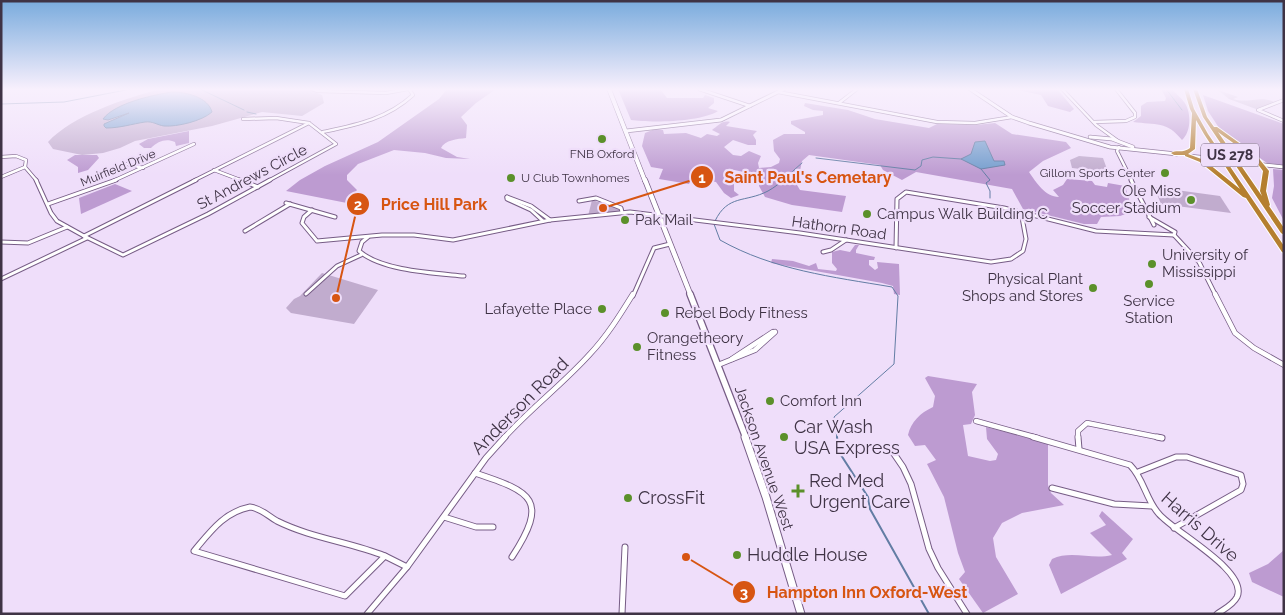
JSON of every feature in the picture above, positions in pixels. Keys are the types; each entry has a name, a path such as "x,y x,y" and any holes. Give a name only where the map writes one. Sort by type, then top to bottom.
{"highway":[{"path":"1194,118 1192,149 1194,154 1203,159 1252,203"},
{"name":"US 278","path":"1197,118 1284,250"},
{"name":"US 278","path":"1205,118 1284,233"},
{"path":"1206,118 1224,137 1254,156 1262,165 1266,175 1264,196 1272,217"},
{"path":"1174,154 1186,153 1192,149"},
{"path":"1187,155 1203,159"}],"main road":[{"name":"Jackson Avenue West","path":"621,118 718,365 764,490 801,614"}],"street":[{"path":"242,119 250,118"},
{"path":"266,118 309,124"},
{"path":"323,132 375,118"},
{"path":"625,129 722,120 727,118"},
{"path":"916,118 943,123 981,123 1008,118"},
{"path":"1014,118 1108,146 1187,155"},
{"path":"1090,118 1102,131 1119,142"},
{"path":"1094,122 1126,121 1133,118"},
{"name":"St Andrews Circle","path":"309,124 323,132 336,144 258,187 128,254 118,254 86,237 214,170 309,124"},
{"path":"1102,131 1104,138 1101,140 1103,144"},
{"path":"1079,136 1104,138 1141,149"},
{"path":"1119,142 1121,145 1119,147"},
{"name":"Muirfield Drive","path":"48,204 114,181 194,144"},
{"name":"Hathorn Road","path":"1108,146 1121,159"},
{"name":"Hathorn Road","path":"1119,147 1116,151 1153,227 1159,234"},
{"path":"1,157 16,156 23,158 27,162 24,167 1,177"},
{"path":"1203,159 1284,167"},
{"path":"127,164 143,168"},
{"path":"24,167 38,182 51,213 58,221 86,237"},
{"path":"214,170 258,187"},
{"name":"Hathorn Road","path":"622,212 659,215 896,248 897,199 906,192 987,205 1096,231 1174,235"},
{"path":"543,221 536,213 507,199 507,197 538,209 550,220"},
{"path":"312,210 304,217 302,223 317,241 369,236 407,235 453,240 543,221 599,217 622,212 621,208 596,198 579,201"},
{"path":"245,231 288,204 335,217"},
{"path":"896,248 978,261 991,262 1011,259 1019,255 1026,246 1021,212"},
{"path":"1149,217 1174,231 1174,235 1199,262 1235,333 1254,348 1284,365"},
{"name":"Hathorn Road","path":"1142,232 1153,227 1163,226"},
{"path":"1,242 16,245 28,244 67,227"},
{"path":"369,236 359,248 361,255 366,258 407,268 464,276"},
{"path":"1166,236 1182,244"},
{"path":"1,279 86,237"},
{"path":"823,252 831,250 846,240"},
{"name":"Anderson Road","path":"367,614 407,567 474,473 524,416 590,355 638,288 653,249 657,246 670,244"},
{"path":"306,294 329,270 361,255"},
{"path":"718,365 754,350 775,332 765,335 754,345 735,355 732,359"},
{"path":"976,420 1128,463 1138,472 1176,457 1187,457 1241,475 1243,484 1241,490 1174,528"},
{"path":"1079,449 1078,431 1087,424 1093,423 1162,438"},
{"path":"890,448 903,467 911,484 929,549 938,568 968,614"},
{"name":"Harris Drive","path":"1138,472 1152,506 1174,528 1229,568 1238,583 1238,596 1230,608 1217,614"},
{"path":"474,473 517,487 530,501 533,512 532,523 527,536 512,558"},
{"path":"1052,488 1095,500 1152,506"},
{"path":"386,555 345,596 194,550 223,518 251,506 262,510 278,522 386,555 407,567"},
{"path":"444,517 476,527 493,527"},
{"path":"622,614 625,547"}],"shaded area":[{"path":"82,118 242,118 212,126 135,141 103,153 82,155 53,149 48,142"},
{"path":"412,118 462,118 467,125 466,138 455,139 441,148 457,157 470,159 446,158 425,153 394,150 358,164 347,175 347,180 357,190 351,197 359,203 352,204 286,191 300,180 325,166 378,142"},
{"path":"630,118 696,118 663,121 631,120"},
{"path":"809,118 871,118 929,128 937,124 976,125 995,123 1012,134 1066,142 1071,148 1043,161 1029,172 1045,192 1059,197 1053,190 1063,185 1067,179 1092,181 1095,185 1107,187 1108,183 1125,186 1132,209 1131,212 1120,216 1101,217 1097,224 1084,224 1023,209 1012,189 916,172 902,180 883,170 880,165 809,155 802,161 797,185 800,190 846,196 842,212 792,205 765,197 759,186 760,179 756,174 725,170 734,178 734,191 739,195 731,198 724,193 716,182 692,178 689,184 659,179 663,169 651,167 642,146 645,133 655,129 663,130 664,134 686,133 701,138 707,134 717,136 720,134 712,130 722,123 730,122 726,126 757,131 753,135 756,145 748,145 733,140 724,147 733,155 741,156 749,151 761,156 758,163 759,168 771,167 779,163 780,159 774,151 773,140 784,134 805,134 805,132 791,124 791,121"},
{"path":"1139,118 1189,118 1187,133 1182,140 1177,134 1166,127 1133,122"},
{"path":"1212,118 1266,118 1284,124 1284,165 1267,163 1221,131"},
{"path":"189,131 189,143 176,146 175,142 165,140 151,148 144,148 139,144 148,139"},
{"path":"75,155 97,155 99,158 88,170 78,173 78,167 67,160"},
{"path":"1079,156 1103,158 1108,172 1072,168 1070,160"},
{"path":"1273,169 1284,170 1284,221 1272,198 1274,186"},
{"path":"115,184 132,191 81,214 79,198"},
{"name":"Ole Miss Soccer Stadium","path":"1154,187 1220,196 1231,213 1161,204"},
{"path":"592,200 621,209 620,211 588,216"},
{"path":"855,245 859,245 856,253 875,257 874,260 869,260 869,265 875,270 878,268 877,262 899,264 900,295 894,294 893,286 882,283 771,263 772,259 793,261 809,266 816,263 818,269 836,271 837,269 832,263 832,252 840,250 850,252"},
{"path":"322,273 378,290 354,324 291,313 286,308"},
{"path":"928,376 977,384 972,392 975,415 971,424 963,425 968,456 990,461 996,460 998,454 987,439 986,427 1048,443 1048,485 1051,493 1064,505 1022,513 1002,523 993,538 996,557 1018,594 983,613 959,579 965,572 958,553 944,497 927,464 936,460 925,445 915,446 908,435 911,426 917,418 933,407 935,396 925,378"},
{"path":"1102,511 1133,539 1122,553 1127,559 1061,594 1049,565 1052,559 1067,555 1112,555 1090,533 1106,525 1099,516"},
{"path":"1284,550 1284,597 1252,582 1249,573 1268,564"}],"water":[{"path":"104,118 115,118 108,120 103,119"},
{"path":"118,118 203,118 176,126 164,126 148,122 106,128 104,124"},
{"path":"985,141 994,161 1004,161 1005,165 981,169 961,159 971,154 975,142"}],"waterway":[{"path":"816,158 915,170 921,166 922,160 933,157 961,159"},
{"path":"715,221 720,212 731,203 768,191 802,163"},
{"path":"981,169 990,180 986,183 990,191 990,198"},
{"path":"714,224 720,240 761,259 804,271 892,287 898,296 894,364 834,417 837,438"},
{"path":"837,437 839,452 868,497 870,509 929,614"}],"place":[{"name":"FNB Oxford","path":"602,139"},
{"name":"Gillom Sports Center","path":"1165,173"},
{"name":"U Club Townhomes","path":"511,178"},
{"name":"Ole Miss Soccer Stadium","path":"1191,200"},
{"name":"Saint Paul's Cemetary","path":"603,208"},
{"name":"Campus Walk Building C","path":"867,214"},
{"name":"Pak Mail","path":"625,220"},
{"name":"University of Mississippi","path":"1152,264"},
{"name":"Service Station","path":"1149,284"},
{"name":"Physical Plant Shops and Stores","path":"1093,288"},
{"name":"Price Hill Park","path":"336,298"},
{"name":"Lafayette Place","path":"602,309"},
{"name":"Rebel Body Fitness","path":"665,313"},
{"name":"Orangetheory Fitness","path":"637,347"},
{"name":"Comfort Inn","path":"770,401"},
{"name":"Car Wash USA Express","path":"784,437"},
{"name":"Red Med Urgent Care","path":"798,491"},
{"name":"CrossFit","path":"628,498"},
{"name":"Huddle House","path":"737,555"},
{"name":"Hampton Inn Oxford-West","path":"686,557"}]}
